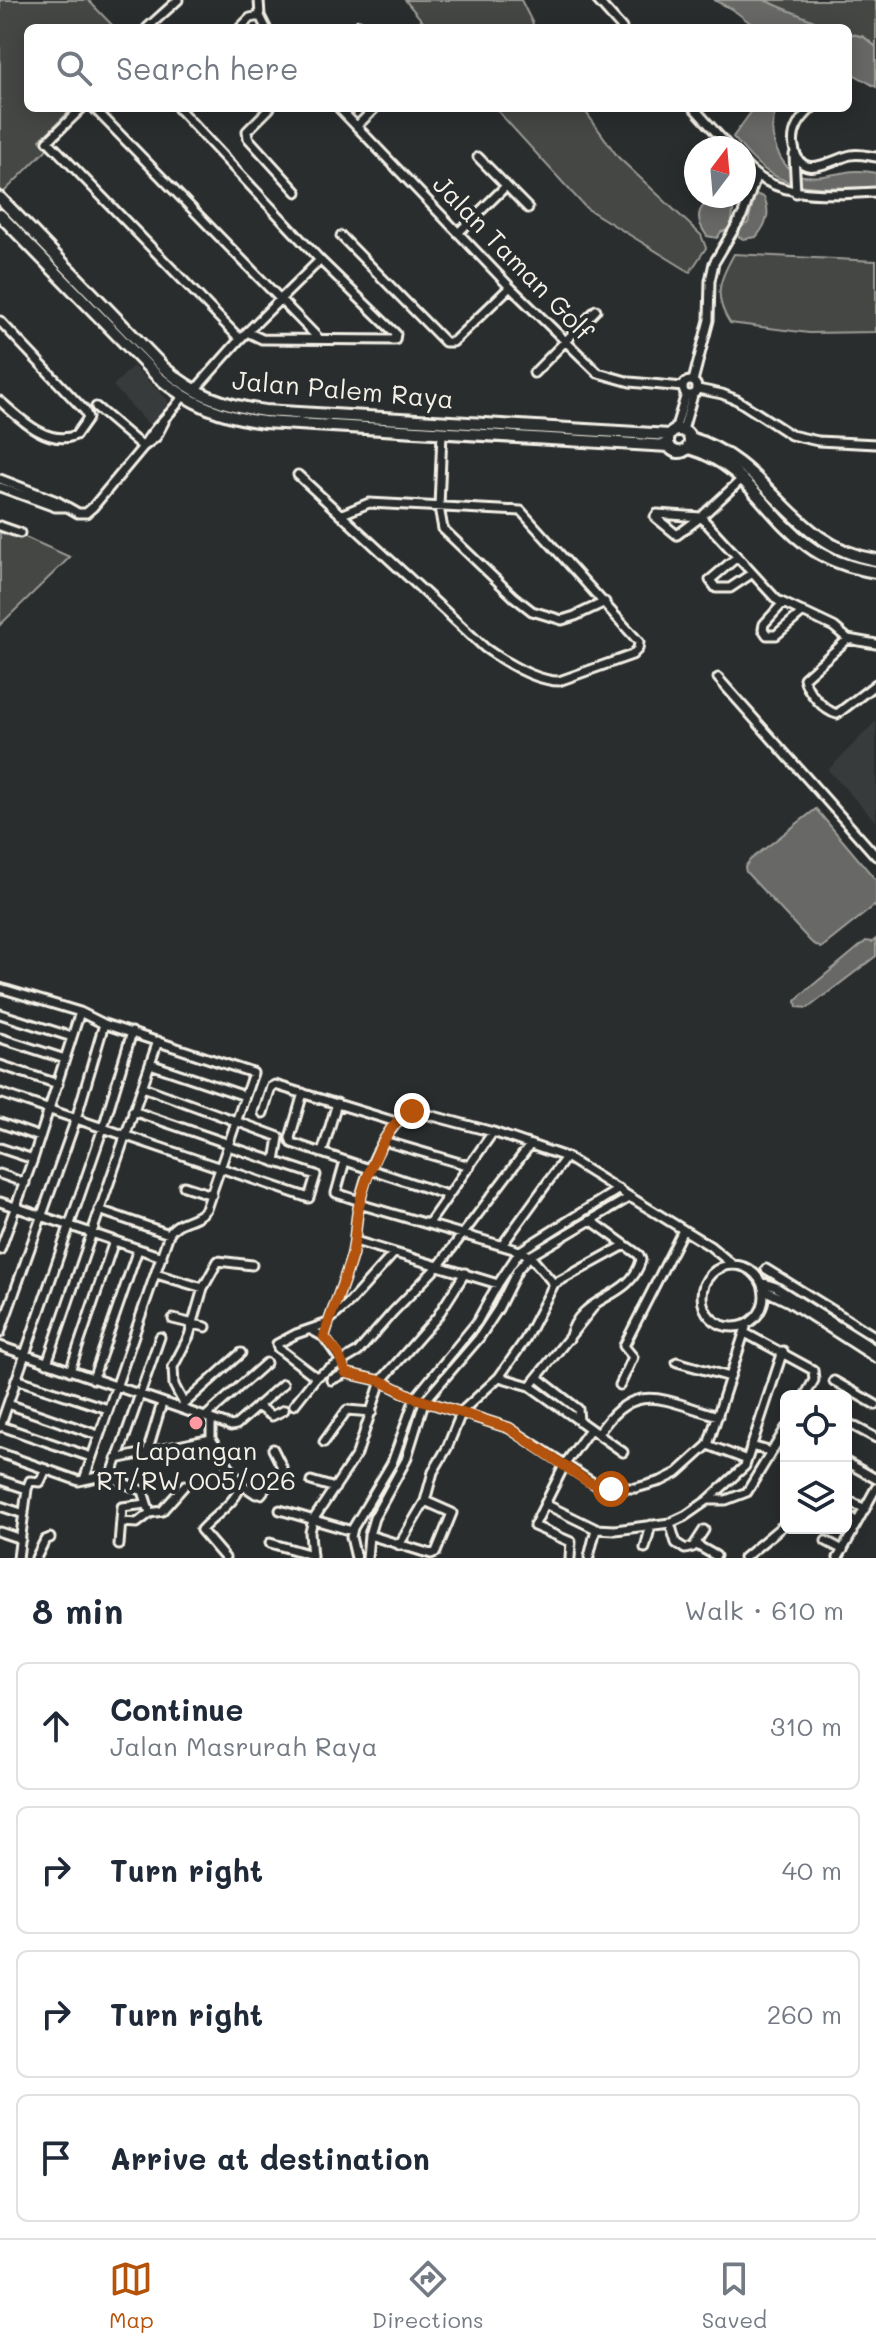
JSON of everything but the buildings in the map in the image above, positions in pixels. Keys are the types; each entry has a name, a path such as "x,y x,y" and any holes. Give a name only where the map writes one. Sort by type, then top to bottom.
{"street":[{"path":"151,24 178,0"},
{"path":"259,0 264,24"},
{"path":"597,0 618,24"},
{"path":"244,24 250,18 260,16"},
{"path":"78,112 48,141 240,339"},
{"path":"98,112 319,339"},
{"path":"182,112 320,260 396,334 395,340 262,339 247,332"},
{"path":"266,112 247,131 248,138 297,192"},
{"name":"Jalan Taman Golf","path":"343,112 510,287 602,376 722,394 737,400 791,435 818,441 876,444"},
{"path":"357,126 371,112"},
{"path":"698,112 719,136"},
{"path":"796,190 796,127 809,112"},
{"path":"794,149 799,160 814,167 855,154 876,157"},
{"path":"478,157 528,208"},
{"path":"756,177 796,190 876,192"},
{"path":"458,233 506,186"},
{"name":"Jalan Palem Raya","path":"2,202 164,368 193,391 223,404 265,411 679,438 707,443 740,461 813,534 845,552 876,560"},
{"path":"679,438 709,320 710,281 714,263 745,208"},
{"name":"Jalan Palem Raya","path":"0,215 158,377 183,396 220,415 235,419 442,433 679,438 743,478 805,544 839,563 876,572"},
{"path":"341,236 445,342 453,342 510,287"},
{"path":"193,391 240,339 320,260"},
{"path":"534,373 596,310"},
{"path":"0,321 85,411 88,418 76,435 63,438 28,426 0,401"},
{"path":"0,479 57,501 80,514 88,512 183,396"},
{"path":"96,407 143,447"},
{"path":"442,433 439,507 443,529 532,611 562,620 605,602"},
{"path":"298,475 340,515 485,648 509,663 548,681 569,679 632,655 638,649 639,642 521,511 369,503 340,515"},
{"path":"743,478 701,517 677,535 655,517 657,514 701,517 767,593 834,627 848,639 876,644"},
{"path":"0,487 55,507 65,507"},
{"path":"0,526 20,533"},
{"path":"737,557 710,580 716,588 730,588 751,574"},
{"path":"783,603 764,624 767,635 776,635 803,612"},
{"path":"848,639 804,678 805,685 830,713 837,714 876,684"},
{"path":"718,678 876,856"},
{"path":"0,988 80,1012 104,1024 253,1072 212,1195 202,1215 177,1225 169,1234 84,1480"},
{"path":"0,1250 80,1012"},
{"path":"0,1014 72,1037"},
{"path":"0,1333 3,1312 43,1216 104,1024"},
{"path":"91,1457 0,1427 103,1128 132,1032"},
{"path":"0,1038 65,1059"},
{"path":"47,1363 158,1041"},
{"path":"150,1064 245,1096"},
{"path":"0,1065 58,1084"},
{"path":"263,1113 274,1085 396,1122"},
{"path":"143,1087 280,1138 275,1162"},
{"path":"0,1093 309,1198 316,1175 133,1111"},
{"path":"303,1093 290,1140 294,1144 447,1195"},
{"path":"322,1153 337,1103"},
{"path":"324,1337 345,1279 355,1241 360,1202 371,1170 396,1122 412,1111 493,1132 566,1157 710,1246 733,1265 752,1271 763,1286 876,1358"},
{"path":"0,1123 40,1137"},
{"path":"429,1223 493,1132"},
{"path":"384,1141 470,1166"},
{"path":"294,1405 316,1377 358,1352 440,1264 530,1145"},
{"path":"0,1148 33,1159"},
{"path":"503,1244 566,1157"},
{"path":"345,1161 336,1193 520,1251 530,1256 554,1284"},
{"path":"0,1174 25,1183"},
{"path":"184,1186 212,1195"},
{"path":"356,1558 352,1531 392,1463 415,1398 469,1332 520,1251 619,1189"},
{"path":"367,1558 369,1535 382,1500 406,1460 424,1402 479,1338 518,1269 530,1256 630,1197"},
{"path":"0,1202 162,1257"},
{"path":"99,1210 169,1234"},
{"path":"530,1386 569,1339 575,1320 584,1310 633,1279 638,1271 640,1257 592,1221"},
{"path":"620,1385 633,1360 624,1346 683,1230"},
{"path":"70,1371 114,1241"},
{"path":"355,1241 440,1264 498,1284"},
{"path":"399,1545 425,1501 433,1472 462,1411 499,1377 525,1340 554,1284 625,1245"},
{"path":"93,1379 138,1249"},
{"path":"316,1377 277,1346 279,1342 329,1321 394,1253"},
{"path":"719,1255 714,1271 703,1288 704,1308 717,1323 746,1328 814,1371 809,1390"},
{"path":"182,1406 174,1385 173,1367 192,1324 203,1288 218,1261 252,1265"},
{"path":"714,1271 733,1265"},
{"path":"766,1269 876,1337"},
{"path":"270,1543 312,1557 310,1532 313,1520 357,1454 381,1381 437,1317 465,1273"},
{"path":"156,1274 203,1288"},
{"path":"331,1380 346,1373 381,1381 424,1402 462,1411 509,1428 601,1488 636,1488 677,1473 708,1445 746,1328 761,1311 763,1286"},
{"path":"763,1286 776,1287 876,1350"},
{"path":"173,1319 206,1327"},
{"path":"311,1330 324,1337 343,1361 346,1373"},
{"path":"112,1474 160,1337"},
{"path":"0,1346 234,1426 283,1384"},
{"path":"545,1504 596,1529 615,1530 670,1523 708,1500 742,1471 783,1351"},
{"path":"182,1406 241,1353"},
{"path":"677,1362 730,1377"},
{"path":"208,1419 266,1363"},
{"path":"499,1377 530,1386 623,1452"},
{"path":"538,1378 578,1409 579,1421"},
{"path":"16,1379 108,1409"},
{"path":"834,1381 843,1390"},
{"path":"852,1395 876,1405"},
{"path":"598,1434 613,1413 640,1397 718,1416"},
{"path":"147,1453 162,1403"},
{"path":"8,1404 98,1435"},
{"path":"257,1406 272,1416 284,1410"},
{"path":"324,1442 347,1410 372,1412"},
{"path":"208,1419 211,1439 241,1484 256,1494 261,1494 282,1467 273,1449"},
{"path":"852,1425 876,1438"},
{"path":"570,1558 571,1542 535,1524 565,1464 590,1429"},
{"path":"708,1500 726,1500 745,1494 780,1438"},
{"path":"116,1459 211,1439"},
{"path":"708,1445 747,1460"},
{"path":"751,1446 772,1452"},
{"path":"0,1453 79,1481 112,1474"},
{"path":"852,1465 876,1479"},
{"path":"29,1558 18,1556 27,1489 30,1481 41,1482 46,1469"},
{"path":"112,1474 122,1483 143,1491 150,1513"},
{"path":"0,1480 27,1489"},
{"path":"311,1481 335,1488"},
{"path":"225,1558 201,1530 239,1492 241,1484"},
{"path":"121,1522 137,1523 150,1513 162,1511 185,1485"},
{"path":"826,1541 840,1554 876,1488"},
{"path":"369,1535 436,1552 452,1514 425,1501"},
{"path":"852,1502 865,1509"},
{"path":"119,1545 125,1505 146,1504"},
{"path":"0,1506 24,1514"},
{"path":"280,1510 352,1531"},
{"path":"670,1523 679,1546 689,1549 704,1530"},
{"path":"852,1524 854,1528"},
{"path":"645,1548 651,1525"},
{"path":"744,1558 780,1528"},
{"path":"589,1557 596,1529"},
{"path":"0,1532 21,1539"},
{"path":"36,1558 45,1540 50,1538"},
{"path":"695,1544 716,1556"},
{"path":"408,1558 411,1548"}],"shaded area":[{"path":"0,0 88,0 111,24 24,24 24,112 69,112 40,140 47,149 3,193 0,191"},
{"path":"405,0 521,0 533,24 425,24"},
{"path":"714,0 764,0 821,24 752,24"},
{"path":"764,0 876,0 876,47 864,37 852,34 852,24 824,24 782,10"},
{"path":"852,34 864,37 876,47 876,87 852,73"},
{"path":"499,112 586,112 618,157 701,235 706,248 690,272 586,208"},
{"path":"751,112 776,112 772,125 774,143 782,160 794,174 816,177 865,171 876,173 876,187 815,187 785,181 756,162 756,136 734,136"},
{"path":"756,194 764,197 765,223 756,237 743,239 727,230 717,238 707,236 701,227 700,211 702,208 734,208 732,221 742,226 748,223 752,208 756,208"},
{"path":"734,254 876,261 876,332 809,333 730,323 721,304 720,288"},
{"path":"133,366 168,400 169,410 151,427 113,386"},
{"path":"0,526 70,557 0,625"},
{"path":"876,721 876,822 828,770"},
{"path":"816,809 876,880 876,908 874,906 821,948 811,942 746,872 745,867"},
{"path":"876,939 876,956 808,1008 797,1007 796,1001 801,995 866,941"}],"place":[{"name":"Lapangan RT/RW 005/026","path":"196,1423"}],"route":[{"path":"412,1111 396,1122 371,1170 359,1204 353,1252 324,1337 343,1361 346,1373 381,1381 415,1398 509,1428 588,1482 611,1489"}]}
